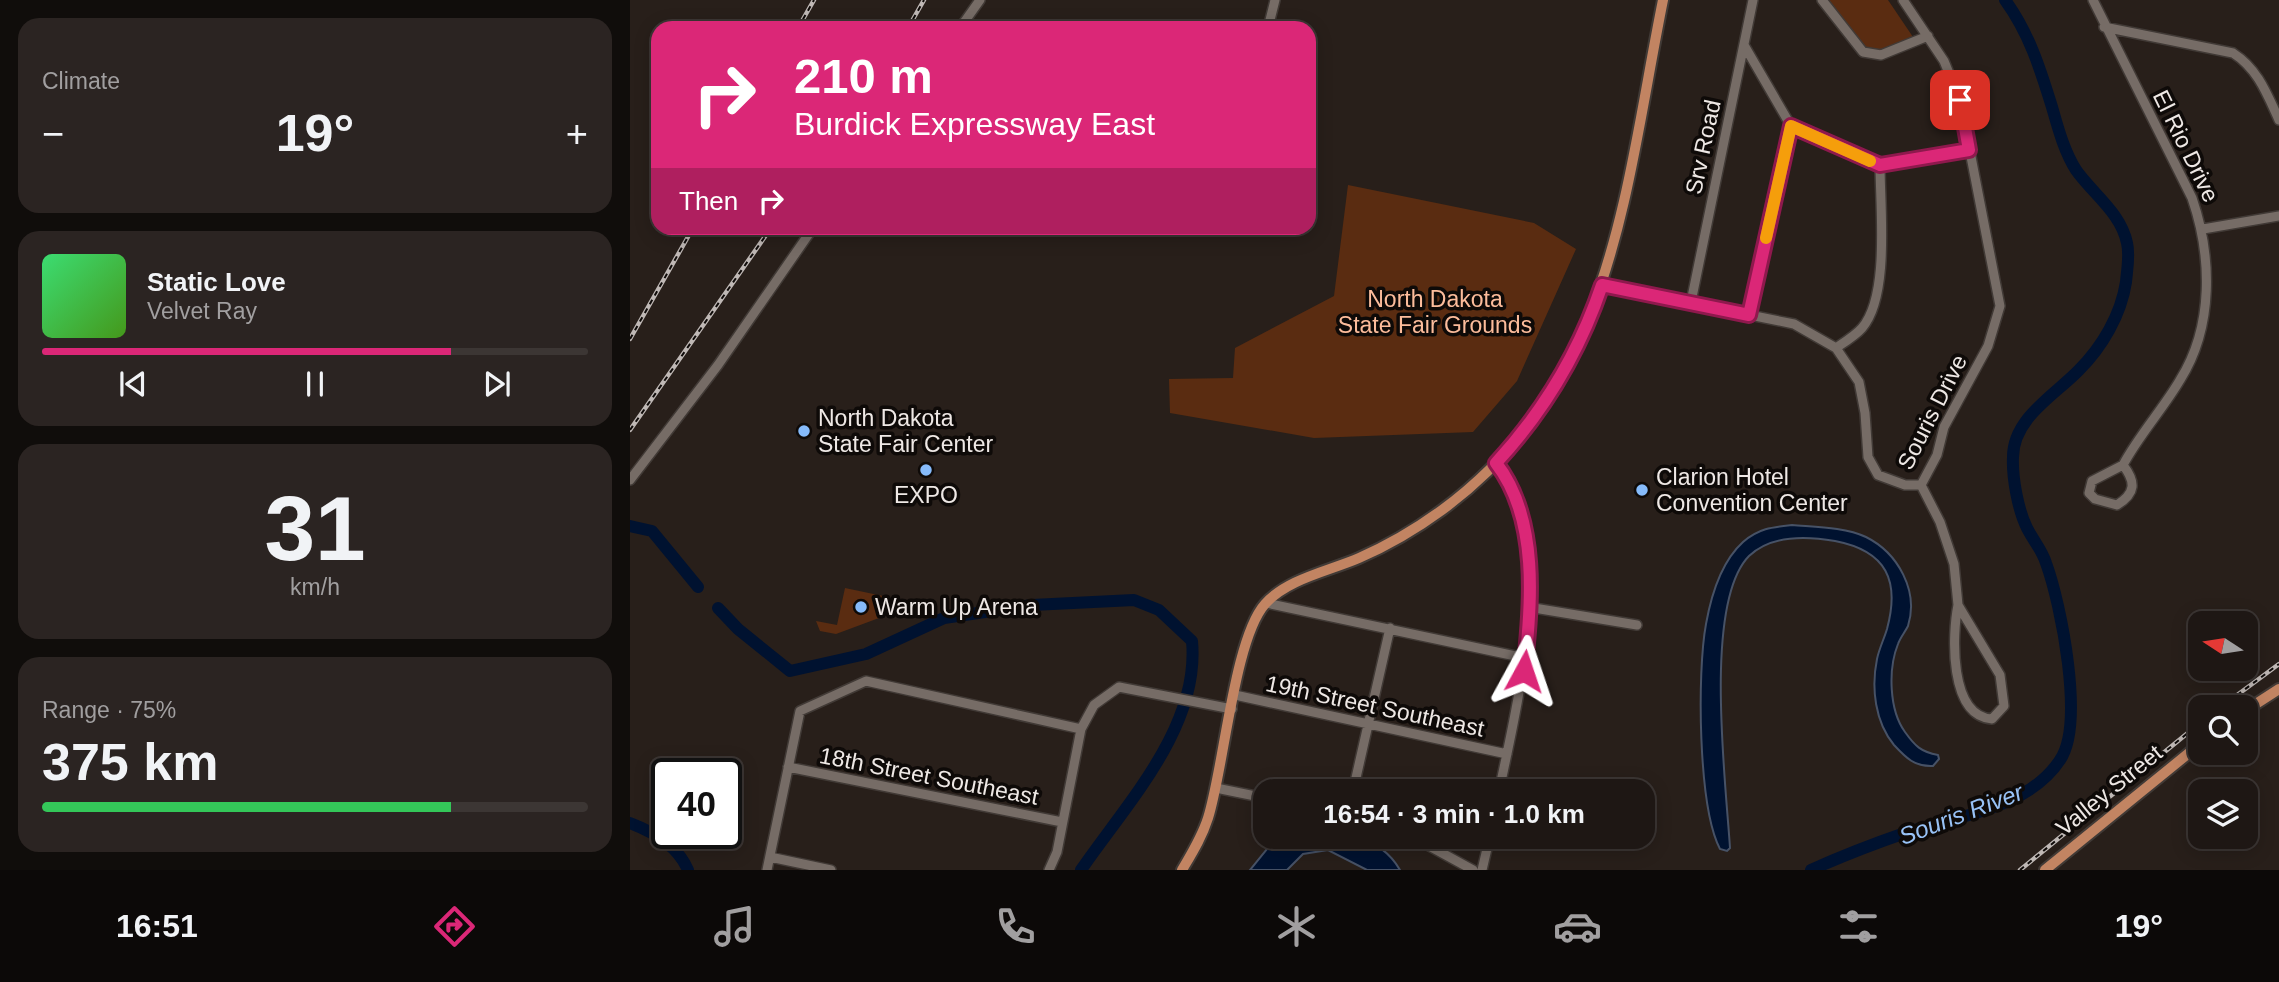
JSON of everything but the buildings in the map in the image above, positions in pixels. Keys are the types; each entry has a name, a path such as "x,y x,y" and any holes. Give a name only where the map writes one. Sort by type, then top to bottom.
{"main road":[{"path":"1451,503 1496,463 1544,405 1579,344 1602,285 1663,0"},
{"path":"1182,870 1205,827 1248,639 1266,603 1286,588 1387,545 1420,525 1464,491"},
{"path":"2258,703 2279,689"},
{"name":"Valley Street","path":"2045,870 2188,754"}],"street":[{"path":"965,21 981,0"},
{"path":"1270,21 1275,0"},
{"name":"Srv Road","path":"1691,302 1753,0"},
{"path":"1822,0 1863,52 1881,55 1928,36"},
{"name":"Souris Drive","path":"1602,285 1794,324 1836,348 1859,383 1868,457 1878,475 1905,485 1921,485 1937,455 1944,427 1988,346 2000,306 1960,100 1944,61 1903,0"},
{"name":"El Rio Drive","path":"2093,0 2104,27 2174,160 2203,229 2207,296 2192,355 2181,380 2123,465 2092,481 2088,493 2095,499 2118,505 2127,499 2133,490 2133,478 2123,465"},
{"path":"2104,27 2233,53 2247,62 2259,79 2279,120"},
{"path":"1744,45 1791,126 1880,165 1969,150"},
{"path":"1749,315 1791,126"},
{"path":"1836,348 1863,327 1875,304 1879,275 1880,165"},
{"path":"2203,229 2279,216"},
{"path":"630,480 718,365 808,235"},
{"path":"1496,463 1504,474 1522,516 1527,555 1528,607 1525,658 1502,779"},
{"path":"1921,485 1940,522 1954,564 1958,605 1954,624 1956,674 1971,710 1982,718 1992,719 2004,706 2000,675 1958,605"},
{"path":"1266,603 1525,658"},
{"path":"1528,607 1637,625"},
{"path":"1356,779 1390,628"},
{"path":"767,870 800,711 866,681 1081,729 1057,852 1049,870"},
{"name":"19th Street Southeast","path":"1081,729 1094,705 1119,687 1232,709"},
{"name":"19th Street Southeast","path":"1235,695 1507,754"},
{"name":"18th Street Southeast","path":"788,767 1062,822"},
{"path":"1216,788 1253,796"},
{"path":"1435,849 1473,870"},
{"path":"1482,870 1487,849"},
{"path":"770,857 831,870"}],"green space":[{"path":"1825,0 1888,0 1915,40 1882,54 1864,50"},
{"name":"North Dakota State Fair Grounds","path":"1348,185 1534,223 1576,249 1517,381 1473,432 1314,438 1170,413 1169,379 1233,378 1235,348 1334,296"},
{"name":"Warm Up Arena","path":"845,588 883,596 879,618 836,634 820,631 816,621 837,625"}],"water":[{"path":"1792,525 1849,531 1866,537 1888,553 1903,574 1911,600 1911,613 1895,654 1893,701 1900,723 1915,745 1938,755 1939,759 1933,766 1927,766 1907,758 1894,745 1882,726 1874,681 1878,655 1891,612 1892,596 1890,583 1878,561 1853,546 1824,539 1801,538 1768,544 1749,556 1735,579 1726,612 1721,695 1730,848 1727,851 1720,849 1713,829 1707,803 1701,739 1701,674 1708,613 1723,569 1735,550 1749,537 1761,531"},
{"path":"1267,849 1381,849 1390,856 1400,870 1367,870 1328,850 1303,854 1287,870 1250,870"}],"waterway":[{"name":"Souris River","path":"1811,870 1893,837 2011,800 2046,777 2060,760 2067,743 2071,693 2064,634 2046,563 2021,512 2013,457 2020,430 2028,419 2087,361 2103,341 2120,306 2128,268 2128,248 2119,222 2072,163 2033,51 2005,0"},
{"path":"630,526 652,531 698,587"},
{"path":"718,608 738,629 790,671 866,654 944,618 1032,605 1134,600 1159,610 1192,641 1191,673 1184,704 1173,734 1157,763 1081,870"},
{"path":"630,823 672,847 688,870"}],"railway":[{"path":"802,21 814,0"},
{"path":"912,21 924,0"},
{"path":"630,339 689,235"},
{"path":"630,430 766,235"},
{"path":"2237,695 2279,664"},
{"path":"2020,870 2188,733"}],"slow traffic":[{"path":"1766,238 1791,126 1870,161"}],"place":[{"name":"North Dakota State Fair Center","path":"804,431"},
{"name":"EXPO","path":"926,470"},
{"name":"Clarion Hotel Convention Center","path":"1642,490"},
{"name":"Warm Up Arena","path":"861,607"}],"route":[{"path":"1524,671 1528,607 1526,535 1515,496 1496,463 1544,405 1561,378 1579,344 1602,285 1749,315 1791,126 1880,165 1969,150 1960,100"}]}
